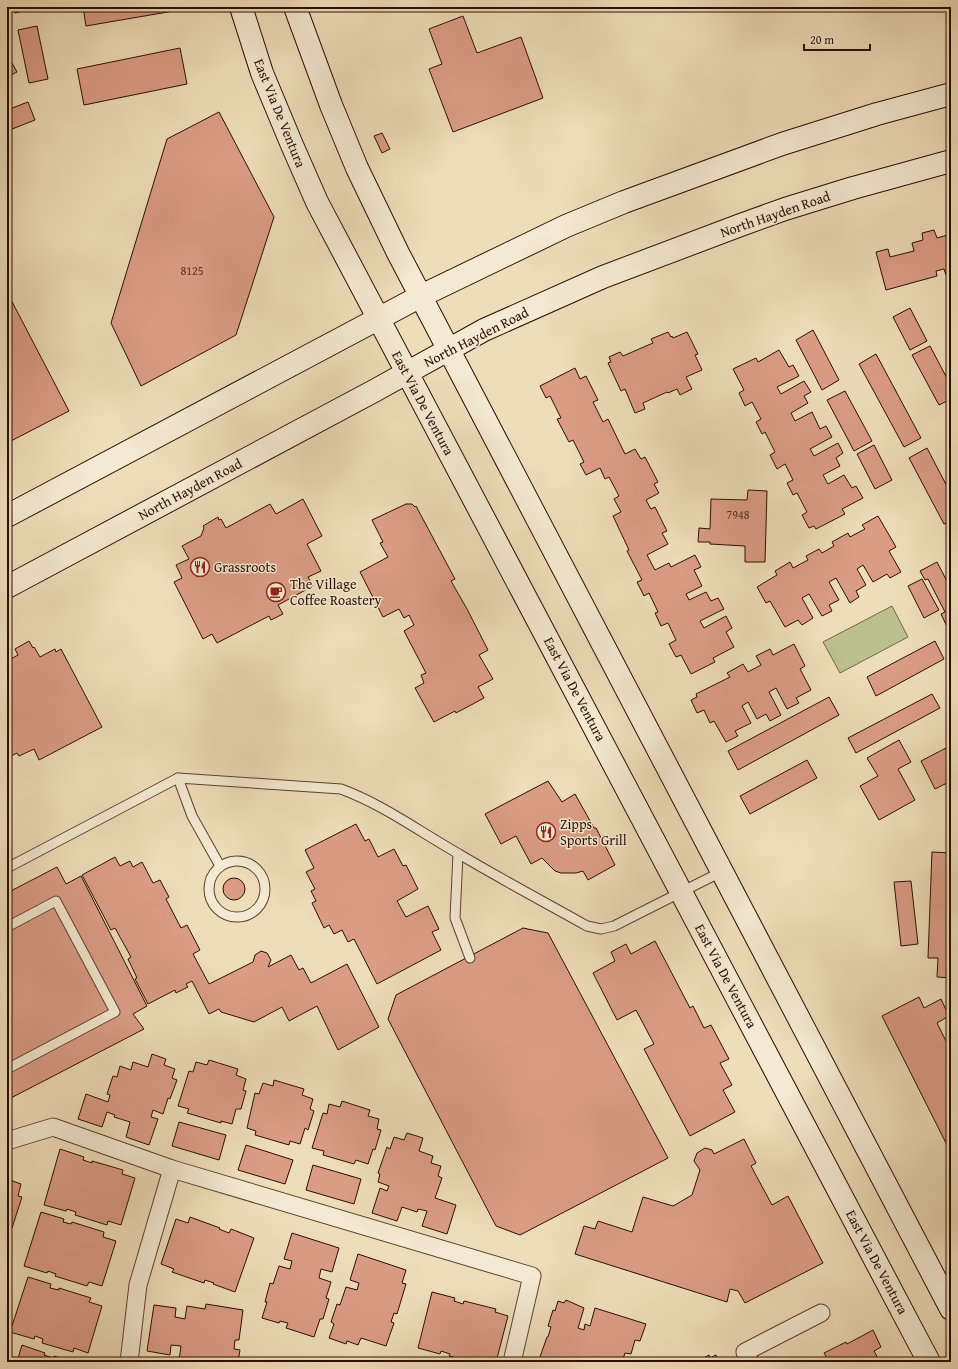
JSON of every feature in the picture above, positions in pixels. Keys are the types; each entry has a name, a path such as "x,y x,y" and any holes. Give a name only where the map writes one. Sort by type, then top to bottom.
{"main road":[{"name":"East Via De Ventura","path":"241,7 262,73 317,202 929,1362"},
{"path":"295,7 320,77 356,168 398,253 450,349 721,872 951,1309"},
{"path":"7,516 379,318 566,226 624,202 782,144 877,114 951,94"},
{"name":"North Hayden Road","path":"7,587 484,330 603,277 738,226 785,209 852,188 951,161"}],"street":[{"path":"7,1141 53,1127 172,1170 532,1276 512,1362"},
{"path":"129,1362 138,1285 172,1170"},
{"path":"750,1362 745,1352 821,1313"}],"lane":[{"path":"7,868 178,778 341,789 360,796 458,854 587,926 600,929 614,926 721,872"},
{"path":"178,778 192,816 220,866"},
{"path":"458,854 455,918 470,958"},
{"path":"228,862 246,862 260,873 264,882 265,890 263,899 252,913 233,917 224,914 211,901 209,882 220,866 228,862"},
{"path":"7,927 56,901 115,1012 7,1069"}],"green space":[{"path":"892,606 908,637 840,673 823,642"}],"building":[{"path":"14,7 34,7 35,8 15,13"},
{"path":"83,7 190,7 191,8 86,26"},
{"path":"463,16 477,53 521,37 543,98 453,132 429,69 442,64 429,29"},
{"path":"37,26 48,79 29,83 18,30"},
{"path":"180,48 187,84 84,105 77,69"},
{"path":"7,54 17,72 7,77"},
{"path":"28,102 35,120 7,131 7,110"},
{"path":"219,112 274,217 236,335 141,386 111,323 167,139"},
{"path":"382,133 390,149 382,153 374,136"},
{"path":"934,230 937,238 951,234 951,273 946,275 944,269 936,271 937,276 886,290 876,252 888,249 890,257 914,251 912,243 923,240 922,233"},
{"path":"7,292 69,411 7,443"},
{"path":"910,308 927,341 910,350 893,317"},
{"path":"813,330 839,380 822,390 796,340"},
{"path":"668,332 673,338 687,332 698,354 695,355 702,370 686,377 692,389 680,395 677,389 668,393 667,392 643,403 645,409 635,413 625,389 621,391 608,363 611,362 609,357 620,352 623,356 653,343 651,339"},
{"path":"930,346 951,386 951,399 939,405 912,355"},
{"path":"779,350 789,367 793,365 799,376 777,387 781,394 804,381 811,392 804,396 808,403 791,413 795,421 812,412 820,429 826,426 832,437 810,449 814,456 838,443 843,453 836,458 840,466 823,475 828,484 844,475 852,488 856,486 863,498 842,509 845,514 816,529 814,526 809,528 802,515 807,512 797,493 793,495 787,483 793,480 785,464 777,469 770,455 775,452 765,432 762,434 756,422 761,419 752,402 745,406 739,393 744,390 733,369 756,358 758,362"},
{"path":"876,354 921,438 904,447 859,364"},
{"path":"575,368 580,379 586,376 598,400 593,402 603,422 608,419 625,454 635,449 641,459 645,457 658,482 654,484 659,493 646,500 651,509 655,507 667,531 662,533 668,544 647,555 655,570 669,563 671,567 695,555 701,567 694,570 702,586 686,594 689,600 706,592 711,601 718,598 724,609 700,621 704,628 726,616 732,628 726,632 734,647 713,658 715,662 691,674 681,655 676,657 669,644 676,640 668,623 661,626 655,613 658,612 649,593 644,596 637,582 642,580 627,551 629,550 613,516 621,512 614,499 619,496 609,477 605,479 600,468 586,475 580,464 584,462 573,440 569,442 557,419 561,418 550,396 546,398 540,386"},
{"path":"845,391 872,441 854,451 827,400"},
{"path":"874,445 892,480 875,489 857,454"},
{"path":"927,448 951,494 951,521 944,524 909,458"},
{"path":"748,490 767,491 765,562 745,562 745,546 698,542 699,528 710,529 711,499 747,500"},
{"path":"303,499 322,536 307,544 321,571 308,577 313,586 278,605 283,614 271,620 269,616 217,643 212,634 203,639 174,582 182,578 176,565 189,559 182,546 201,536 204,528 203,526 218,517 219,520 221,519 226,528 270,504 276,514"},
{"path":"406,504 416,506 455,579 451,581 488,650 479,655 493,679 478,687 484,698 456,713 455,711 434,722 415,688 424,683 421,675 426,673 404,631 414,625 409,615 404,618 399,609 383,617 360,572 388,557 380,543 383,542 372,520"},
{"path":"878,516 896,547 889,551 901,572 890,578 887,574 873,582 863,565 857,569 866,585 856,591 859,597 850,603 836,578 829,582 839,600 829,605 832,611 822,616 809,594 802,598 813,618 802,625 798,620 785,627 770,601 766,603 757,587 777,575 775,571 790,562 793,568 808,560 806,556 819,549 822,553 834,546 832,542 848,533 850,537 865,529 862,525"},
{"path":"937,562 951,589 951,635 941,614 945,612 928,579 925,580 920,571"},
{"path":"922,579 939,610 924,618 908,586"},
{"path":"29,641 40,657 55,649 56,652 61,649 102,727 39,760 34,749 19,756 17,753 7,758 7,661 18,655 15,649"},
{"path":"935,641 944,659 876,696 867,677"},
{"path":"794,644 805,666 800,669 811,690 796,698 799,703 787,709 776,688 769,692 781,715 770,721 766,714 757,719 748,702 742,706 751,723 735,731 738,736 726,742 714,721 710,723 704,710 697,713 691,700 697,697 696,694 730,677 727,673 743,664 748,672 761,665 756,656 770,649 773,655"},
{"path":"932,694 940,708 856,753 848,738"},
{"path":"829,697 839,715 738,770 728,751"},
{"path":"899,740 911,762 898,769 915,800 879,820 860,786 878,776 867,758"},
{"path":"946,748 951,758 951,781 935,789 921,761"},
{"path":"807,760 817,778 750,814 740,796"},
{"name":"Zipps Sports Grill","path":"548,781 562,802 575,794 594,828 596,828 615,865 588,880 583,871 576,873 561,873 555,871 542,858 531,864 516,836 501,844 485,814"},
{"path":"356,824 365,841 369,839 378,857 394,849 403,866 406,865 418,889 397,901 406,917 428,906 439,929 432,932 441,950 377,984 354,939 348,942 342,930 334,934 329,925 324,928 312,903 316,901 311,891 315,889 306,872 314,868 305,850"},
{"path":"932,852 951,853 951,978 937,977 938,958 928,958"},
{"path":"115,857 120,866 130,861 133,867 142,862 153,883 160,880 169,897 166,899 181,928 187,925 200,950 193,954 209,984 253,962 255,955 261,951 267,953 271,960 268,967 291,955 299,970 303,968 311,983 347,964 379,1027 338,1050 317,1006 289,1021 282,1007 254,1022 221,1012 219,1009 209,1014 192,981 186,984 188,987 176,993 175,990 148,1004 135,979 137,978 128,959 131,957 115,928 111,930 82,875"},
{"path":"57,867 66,884 81,876 147,1006 133,1014 144,1029 7,1100 7,893"},
{"path":"234,878 242,881 245,889 242,897 234,900 226,897 223,889 226,881"},
{"path":"911,881 918,944 901,946 894,882"},
{"path":"523,928 548,933 668,1158 520,1235 496,1226 388,1019 396,995"},
{"path":"655,941 690,1008 693,1006 704,1028 711,1025 729,1059 720,1063 732,1085 723,1090 735,1112 690,1136 644,1049 654,1044 636,1010 617,1020 593,973 615,961 611,952 626,944 631,954"},
{"path":"919,997 924,1008 941,999 949,1016 937,1023 951,1051 951,1153 882,1016"},
{"path":"152,1054 166,1059 164,1065 175,1069 172,1078 177,1080 170,1099 168,1098 163,1114 153,1110 151,1117 158,1119 149,1145 126,1137 130,1122 114,1117 115,1115 107,1112 102,1127 78,1119 86,1094 108,1102 110,1095 107,1094 113,1076 117,1077 120,1066 131,1070 133,1062 148,1067"},
{"path":"209,1060 238,1069 236,1075 246,1079 243,1090 246,1091 241,1109 236,1109 232,1124 221,1121 221,1123 187,1113 189,1109 178,1106 189,1071 193,1072 196,1062 207,1065"},
{"path":"274,1080 304,1089 302,1095 313,1099 310,1109 314,1111 308,1130 305,1128 300,1144 290,1141 289,1145 255,1135 256,1131 247,1128 255,1093 259,1094 263,1083 273,1086"},
{"path":"342,1101 370,1110 368,1116 379,1119 377,1129 381,1130 375,1150 373,1149 368,1164 356,1160 354,1164 323,1155 324,1151 312,1148 323,1113 327,1114 329,1104 340,1107"},
{"path":"179,1122 226,1135 219,1160 172,1146"},
{"path":"407,1133 423,1138 419,1151 433,1156 431,1163 441,1166 438,1176 442,1178 435,1198 456,1205 447,1234 422,1226 427,1211 418,1209 417,1212 402,1207 397,1221 372,1213 380,1188 387,1191 389,1186 378,1182 380,1174 378,1173 387,1147 390,1149 394,1137 404,1140"},
{"path":"744,1139 756,1163 751,1166 772,1205 788,1196 823,1263 745,1303 738,1291 730,1289 727,1302 575,1254 584,1226 595,1229 598,1221 632,1232 643,1197 673,1206 692,1195 700,1170 694,1161 697,1153 705,1148 712,1150 714,1154"},
{"path":"246,1145 293,1160 285,1184 238,1170"},
{"path":"60,1149 84,1157 83,1160 92,1163 92,1161 123,1170 122,1174 135,1178 121,1225 108,1221 107,1225 75,1215 76,1212 67,1209 66,1211 44,1205"},
{"path":"313,1165 361,1179 354,1204 306,1190"},
{"path":"7,1179 21,1184 18,1196 22,1197 12,1228 10,1227 7,1235"},
{"path":"41,1212 64,1219 63,1222 71,1224 72,1222 104,1232 103,1237 116,1241 102,1286 89,1282 87,1286 55,1276 56,1274 48,1271 47,1273 24,1266"},
{"path":"190,1217 220,1228 219,1229 229,1233 231,1229 254,1238 235,1292 205,1280 204,1283 172,1272 174,1269 161,1264 176,1219 188,1223"},
{"path":"292,1233 339,1248 332,1272 321,1269 319,1278 331,1282 326,1298 329,1299 323,1319 320,1319 314,1337 286,1328 288,1323 280,1321 279,1323 262,1318 267,1302 265,1302 270,1283 273,1284 279,1266 290,1269 292,1261 284,1259"},
{"path":"7,1235 10,1236 7,1245"},
{"path":"358,1254 406,1270 402,1283 406,1284 397,1314 394,1313 391,1322 394,1323 386,1346 361,1338 358,1345 347,1341 346,1344 329,1338 334,1324 331,1322 337,1304 340,1305 346,1287 357,1290 359,1283 350,1280"},
{"path":"28,1277 51,1284 50,1288 59,1290 59,1288 91,1298 89,1302 102,1306 88,1353 74,1348 73,1352 42,1343 43,1339 35,1336 34,1339 10,1332"},
{"path":"432,1292 455,1298 454,1301 463,1304 464,1301 496,1309 495,1312 508,1316 496,1362 482,1360 481,1362 472,1362 449,1356 450,1354 441,1351 440,1354 418,1348"},
{"path":"566,1300 584,1308 578,1328 584,1330 585,1324 590,1326 595,1308 646,1324 640,1341 635,1340 631,1354 625,1353 622,1362 542,1362 543,1358 540,1357 551,1327 548,1326 553,1310 555,1311 558,1301 564,1303"},
{"path":"206,1304 243,1310 239,1340 235,1340 234,1349 240,1350 238,1362 191,1362 179,1360 181,1346 171,1345 170,1355 147,1351 154,1305 176,1308 175,1317 185,1319 187,1306 205,1309"},
{"path":"873,1330 881,1347 874,1351 880,1362 829,1362 824,1353 846,1342 847,1344"},
{"path":"22,1345 45,1353 44,1355 53,1358 54,1356 73,1362 17,1362"},
{"path":"709,1355 710,1358 716,1355 719,1362 698,1362 698,1361"},
{"path":"415,1359 426,1362 414,1362"}],"place":[{"name":"Grassroots","path":"200,567"},
{"name":"The Village Coffee Roastery","path":"276,592"},
{"name":"Zipps Sports Grill","path":"546,832"}]}
